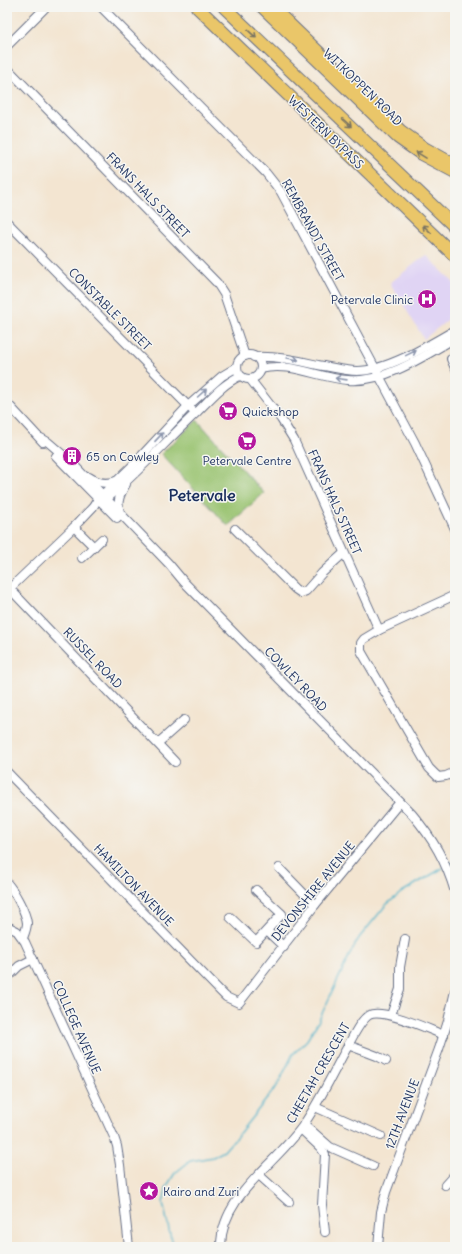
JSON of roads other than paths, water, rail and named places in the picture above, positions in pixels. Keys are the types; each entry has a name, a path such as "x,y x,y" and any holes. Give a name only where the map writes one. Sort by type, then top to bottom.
{"highway":[{"name":"WESTERN BYPASS","path":"197,7 455,256"},
{"name":"WESTERN BYPASS","path":"224,7 455,227"}],"main road":[{"name":"WITKOPPEN ROAD","path":"261,7 397,138 421,155 455,173"},
{"name":"WITKOPPEN ROAD","path":"273,7 405,133 426,148 455,164"}],"street":[{"path":"7,46 46,7"},
{"name":"REMBRANDT STREET","path":"101,7 274,183 288,204 380,377 426,465 455,529"},
{"name":"FRANS HALS STREET","path":"7,68 218,283 224,294 246,356"},
{"name":"CONSTABLE STREET","path":"7,222 195,414"},
{"path":"254,357 259,362 261,369 259,374 253,378 245,379 240,376 237,367 239,360 246,356 282,358 355,371 375,369 397,360 455,330"},
{"path":"261,369 267,367 284,367 349,380 380,377 398,370 455,338"},
{"path":"455,355 451,360 455,368"},
{"path":"102,499 188,406 222,376 237,367"},
{"path":"8,590 93,507 128,480 226,384 240,376"},
{"name":"FRANS HALS STREET","path":"253,378 258,391 290,432 379,630"},
{"name":"COWLEY ROAD","path":"7,404 41,438 46,445 102,499 166,567 174,572"},
{"name":"COWLEY ROAD","path":"41,438 48,442 70,461 102,499 125,519 169,564 174,572 400,802"},
{"path":"70,461 100,483 109,483 118,480"},
{"path":"125,519 120,512 118,500 128,480"},
{"path":"74,527 94,547"},
{"path":"235,529 295,589 301,593 306,591 322,572 344,553"},
{"path":"82,558 102,539"},
{"name":"RUSSEL ROAD","path":"8,590 176,762"},
{"path":"455,595 367,637 361,643 360,651 434,775 442,777 455,772"},
{"path":"158,744 184,720"},
{"name":"HAMILTON AVENUE","path":"7,772 221,992 239,1003 245,996"},
{"path":"400,802 433,840 444,860 455,892"},
{"name":"DEVONSHIRE AVENUE","path":"245,996 315,905 400,802"},
{"path":"279,868 315,905"},
{"path":"7,883 26,918 27,928 23,938"},
{"path":"230,917 256,942 268,931 282,914 256,890"},
{"name":"COLLEGE AVENUE","path":"7,926 17,931 23,938 117,1146 129,1247"},
{"path":"268,931 284,947"},
{"path":"391,1015 400,989 400,967 406,939"},
{"path":"7,978 19,966 33,959"},
{"name":"12TH AVENUE","path":"378,1247 381,1212 386,1192 444,1035 455,990"},
{"name":"CHEETAH CRESCENT","path":"221,1247 222,1233 229,1213 259,1175 302,1126 315,1107 361,1023 369,1016 380,1013 391,1015 444,1035"},
{"path":"348,1046 377,1056 386,1062"},
{"path":"315,1107 381,1136"},
{"path":"302,1126 333,1149 373,1166"},
{"path":"302,1126 325,1154 322,1205 325,1232"},
{"path":"445,1185 455,1174"},
{"path":"259,1175 289,1202"}],"waterway":[{"path":"448,865 455,861"},
{"path":"173,1247 163,1203 167,1186 175,1173 190,1161 213,1157 224,1151 277,1086 293,1054 307,1040 318,1022 359,938 386,905 402,892 443,868"}],"place":[{"name":"Petervale Clinic","path":"427,299"},
{"name":"Quickshop","path":"228,411"},
{"name":"Petervale Centre","path":"247,441"},
{"name":"65 on Cowley","path":"72,456"},
{"name":"Kairo and Zuri","path":"149,1191"}],"district":[{"name":"Petervale","path":"202,495"}]}
